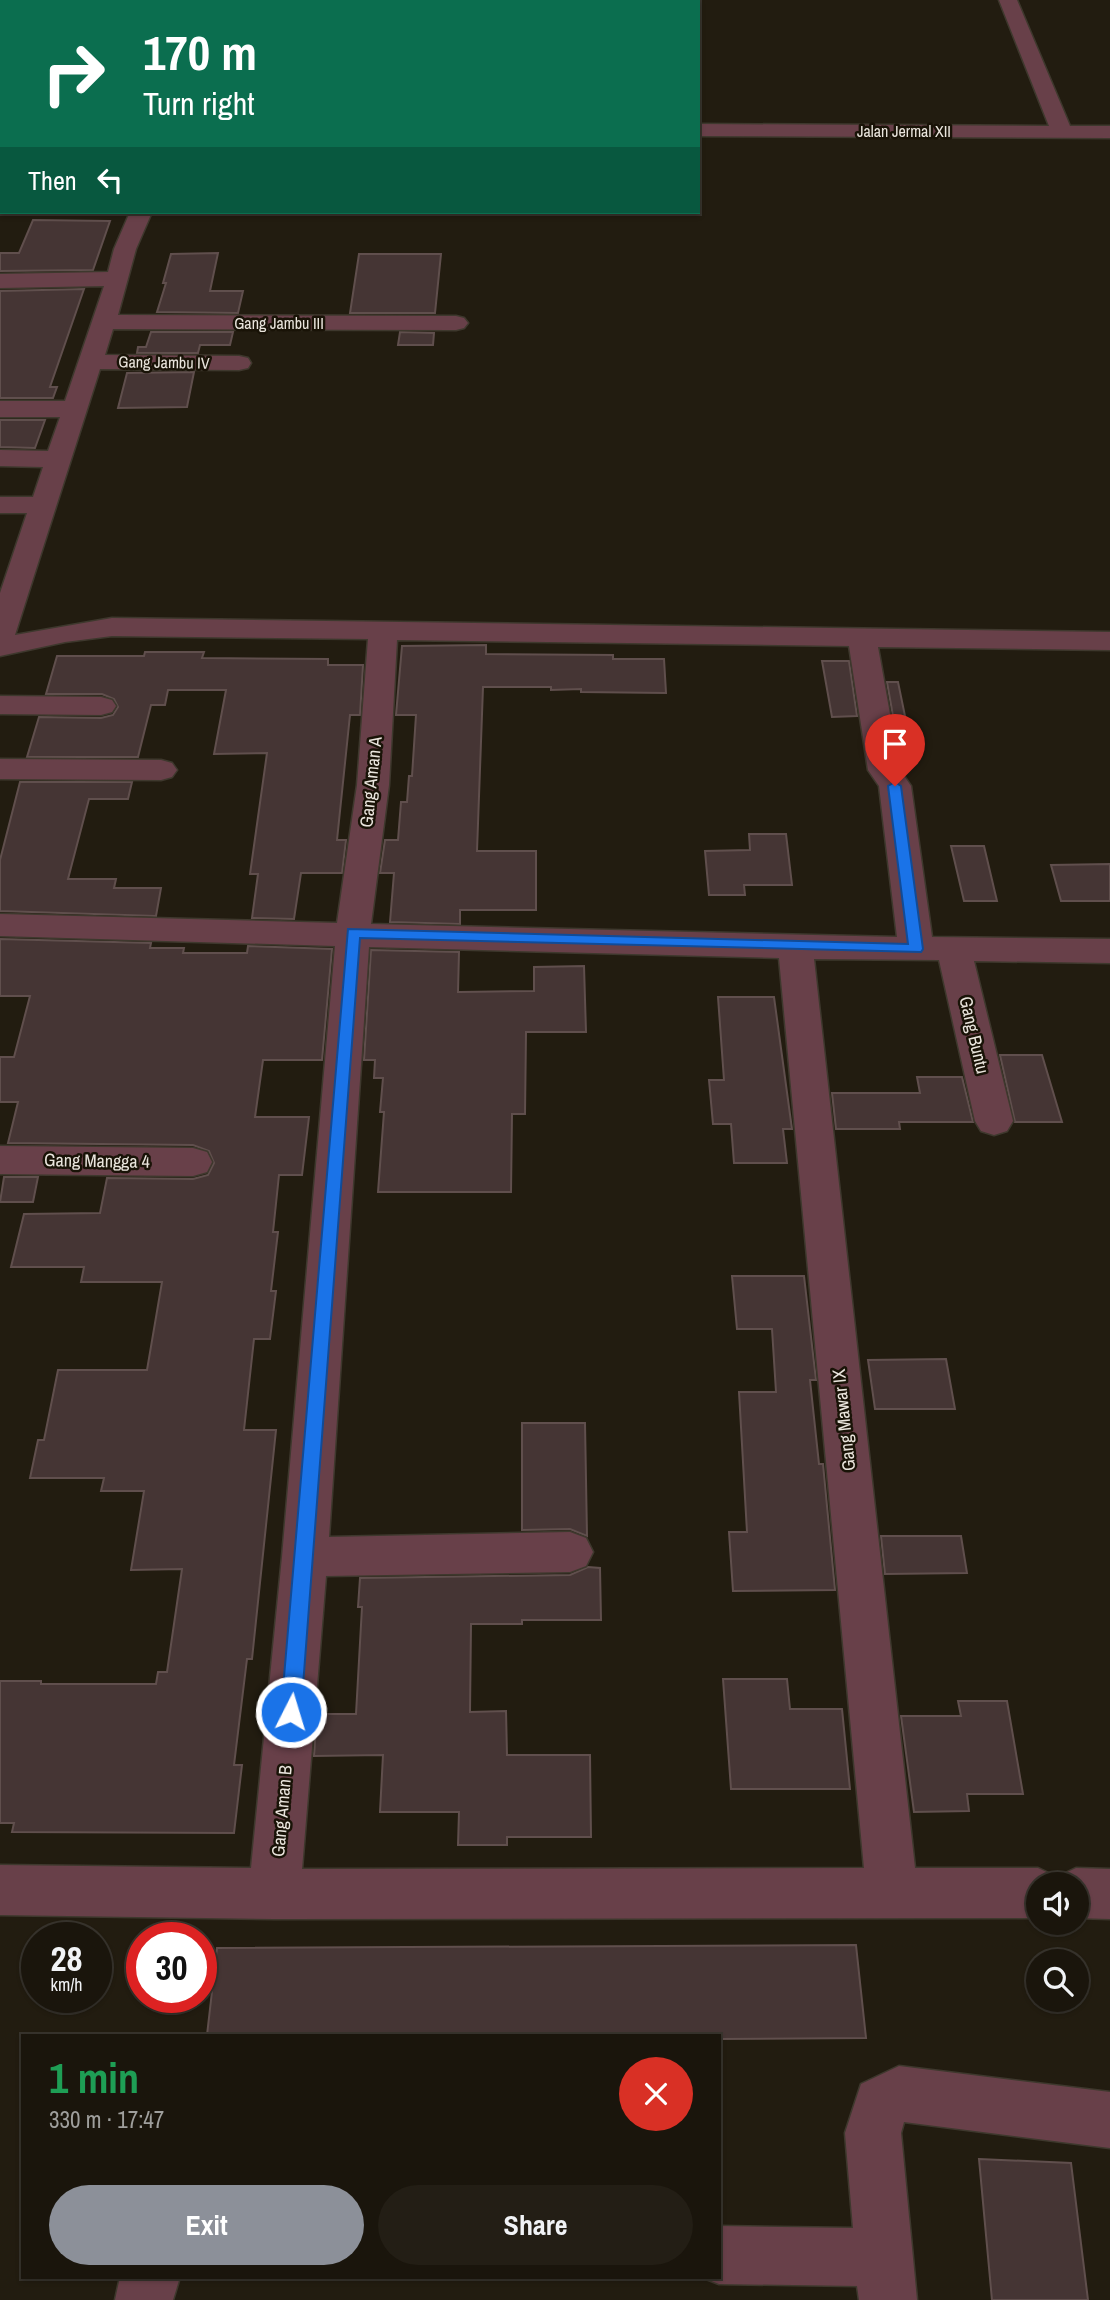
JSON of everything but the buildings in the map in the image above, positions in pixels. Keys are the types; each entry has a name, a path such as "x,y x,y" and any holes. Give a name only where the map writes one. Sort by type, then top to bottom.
{"street":[{"path":"1009,0 1062,132"},
{"name":"Jalan Jermal XII","path":"700,130 1110,132"},
{"path":"140,214 125,249 1,634 65,633 112,627 1110,641"},
{"path":"0,281 117,279"},
{"name":"Gang Jambu III","path":"103,322 456,323"},
{"name":"Gang Jambu IV","path":"90,362 239,363"},
{"path":"0,409 74,409"},
{"path":"0,458 59,459"},
{"path":"0,505 43,505"},
{"name":"Gang Aman A","path":"353,933 373,785 383,631"},
{"path":"862,638 884,770 895,786 916,949"},
{"path":"0,705 101,706"},
{"path":"0,769 161,770"},
{"path":"0,925 795,947 1110,951"},
{"name":"Gang Aman B","path":"274,1894 305,1557 353,933"},
{"name":"Gang Mawar IX","path":"795,947 892,1892"},
{"name":"Gang Buntu","path":"954,949 994,1121"},
{"name":"Gang Mangga 4","path":"0,1160 193,1162"},
{"path":"305,1557 570,1552"},
{"path":"0,1890 274,1894 1026,1893"},
{"path":"1089,1893 1110,1894"},
{"path":"721,2255 886,2278 873,2133 881,2104 899,2094 1110,2120"},
{"path":"144,2300 149,2279"}],"route":[{"path":"291,1712 353,933 916,949 895,786"}]}
